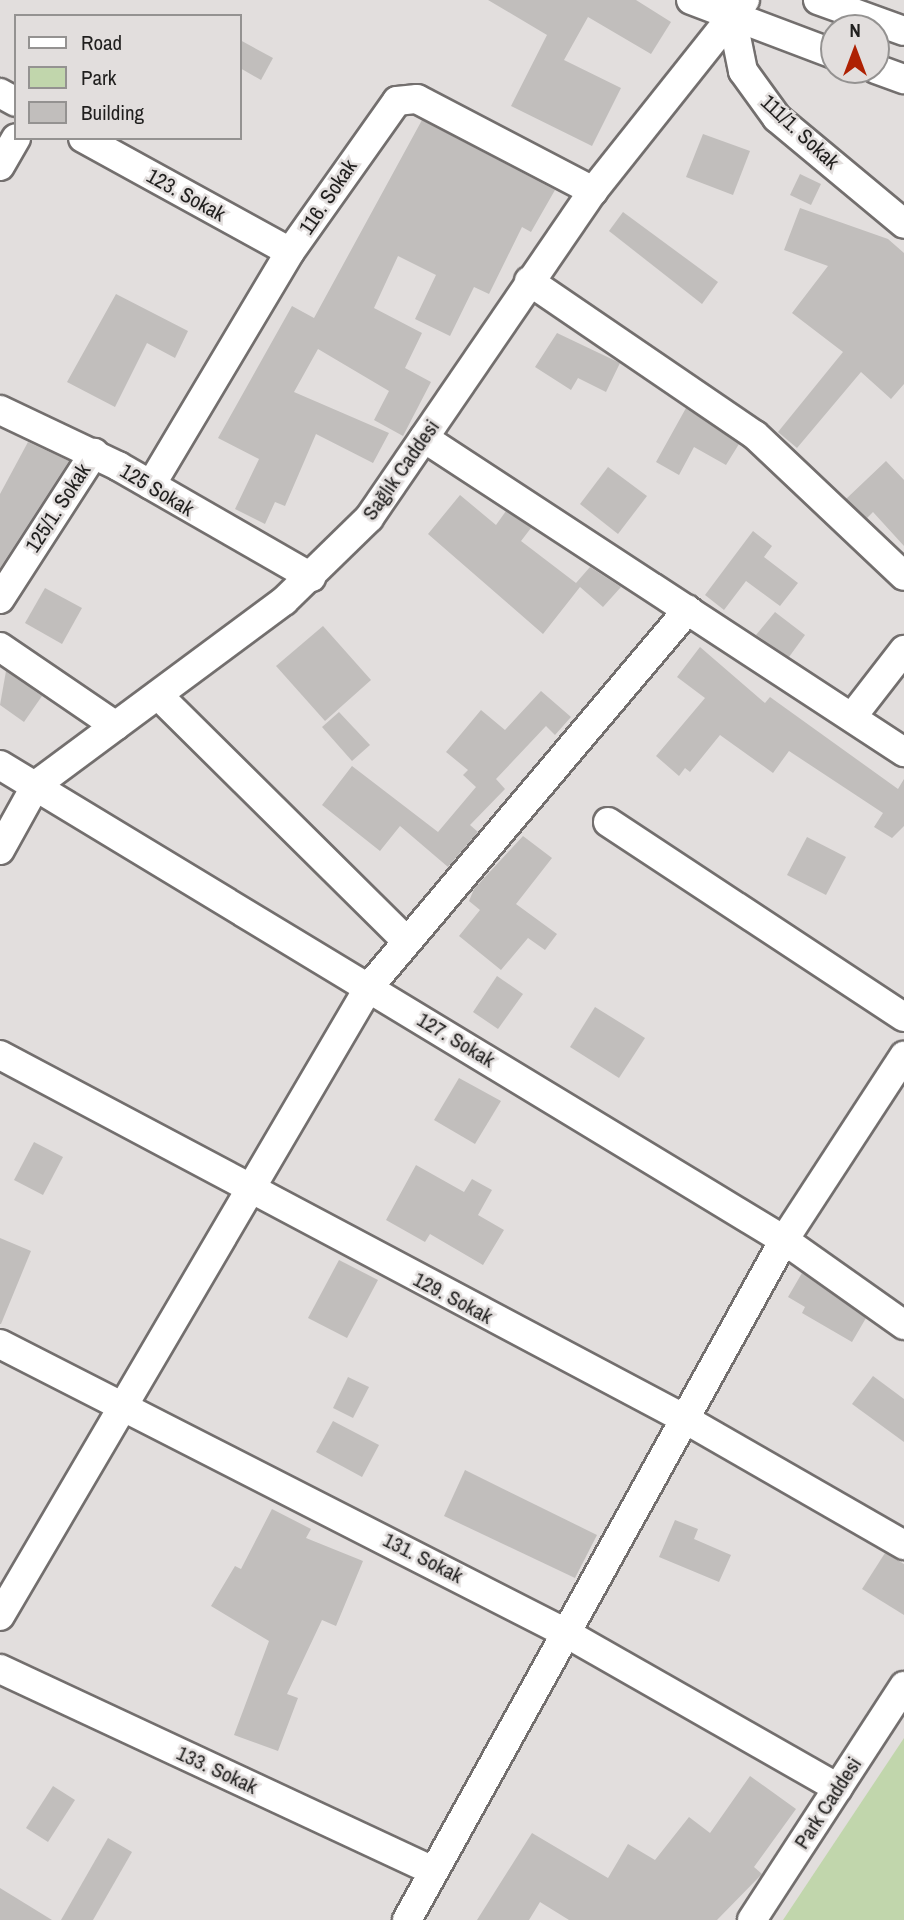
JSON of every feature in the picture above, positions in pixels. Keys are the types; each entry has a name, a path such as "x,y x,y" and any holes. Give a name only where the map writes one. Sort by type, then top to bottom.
{"street":[{"path":"691,0 739,9 820,47"},
{"path":"818,0 904,31"},
{"name":"Sağlık Caddesi","path":"0,850 36,785 311,577 369,518 528,281 593,191 739,9"},
{"name":"111/1. Sokak","path":"739,9 743,71 777,118 904,224"},
{"name":"116. Sokak","path":"151,485 290,253 387,110 407,97 593,191"},
{"path":"0,166 15,140"},
{"name":"123. Sokak","path":"87,140 290,253"},
{"path":"528,281 755,435 904,576"},
{"name":"125 Sokak","path":"0,410 94,453 311,577"},
{"path":"424,438 904,752"},
{"name":"125/1. Sokak","path":"0,599 94,453"},
{"path":"0,1616 369,987 688,610"},
{"path":"0,647 116,726"},
{"path":"852,717 904,650"},
{"path":"158,695 408,941"},
{"name":"127. Sokak","path":"0,765 784,1240 904,1325"},
{"path":"608,822 904,1017"},
{"name":"129. Sokak","path":"0,1055 251,1192 685,1419 904,1545"},
{"path":"407,1920 784,1240 904,1056"},
{"name":"131. Sokak","path":"0,1344 124,1403 566,1633 838,1788"},
{"name":"133. Sokak","path":"0,1669 433,1871"},
{"name":"Park Caddesi","path":"752,1920 904,1686"}],"green space":[{"path":"904,1738 904,1920 783,1920"}],"building":[{"path":"488,0 636,0 671,22 651,54 588,17 564,60 621,88 592,146 511,106 547,35"},
{"path":"242,41 273,58 261,80 242,69"},
{"path":"422,120 555,190 531,232 522,227 489,294 474,287 450,336 415,319 436,275 398,256 374,308 422,333 405,368 431,382 403,436 374,420 389,391 318,349 294,392 389,433 373,463 316,434 285,506 275,502 265,524 235,509 259,459 218,438 292,306 314,318"},
{"path":"703,134 750,151 733,195 686,177"},
{"path":"800,174 821,184 811,205 790,195"},
{"path":"800,208 888,239 904,253 904,384 891,399 861,372 797,448 778,432 843,352 792,313 828,266 784,250"},
{"path":"623,212 718,282 702,304 609,231"},
{"path":"116,294 188,331 175,358 147,343 115,407 67,382"},
{"path":"557,333 620,363 606,392 578,378 571,390 535,367"},
{"path":"686,408 739,444 726,465 694,447 679,475 656,462"},
{"path":"28,442 69,461 0,568 0,494"},
{"path":"886,461 904,480 904,546 873,512 867,518 846,499"},
{"path":"608,467 647,496 618,534 580,504"},
{"path":"460,495 496,525 506,511 531,528 521,541 576,583 590,567 621,587 603,607 580,587 543,634 428,534"},
{"path":"753,531 772,546 764,557 798,583 780,606 746,581 724,610 705,595"},
{"path":"45,588 82,608 62,644 25,623"},
{"path":"775,612 805,635 789,657 756,635"},
{"path":"323,626 371,680 325,721 276,666"},
{"path":"700,647 765,703 770,697 898,789 904,779 904,826 892,838 874,827 883,813 789,751 773,773 720,735 690,772 685,768 679,776 656,756 705,698 677,677"},
{"path":"6,671 42,696 24,722 0,705"},
{"path":"541,691 571,717 555,735 546,726 496,779 505,789 470,825 478,832 448,867 400,826 380,851 322,805 352,766 438,832 476,787 463,775 468,770 446,752 481,710 505,730"},
{"path":"339,712 370,745 352,761 322,727"},
{"path":"523,836 552,858 516,904 557,934 545,950 528,938 501,970 459,936 480,910 469,901 474,889"},
{"path":"807,837 846,857 826,895 787,875"},
{"path":"497,976 523,994 498,1029 473,1012"},
{"path":"595,1007 645,1038 619,1078 570,1047"},
{"path":"459,1078 501,1101 475,1144 434,1120"},
{"path":"34,1142 63,1157 43,1195 14,1180"},
{"path":"416,1165 464,1192 472,1179 492,1190 478,1215 504,1230 483,1265 430,1234 425,1242 386,1220"},
{"path":"0,1238 31,1251 1,1324 0,1324"},
{"path":"339,1260 378,1280 347,1338 308,1318"},
{"path":"802,1273 866,1318 852,1342 802,1313 805,1307 788,1297"},
{"path":"873,1376 904,1399 904,1442 852,1404"},
{"path":"348,1377 369,1387 353,1418 333,1408"},
{"path":"333,1421 379,1445 362,1477 316,1452"},
{"path":"465,1470 597,1535 575,1578 444,1516"},
{"path":"272,1509 311,1529 306,1538 363,1561 336,1626 322,1620 287,1694 298,1698 278,1751 234,1735 269,1641 211,1606 235,1566 241,1569"},
{"path":"675,1520 698,1529 694,1539 731,1555 719,1582 659,1557"},
{"path":"885,1553 904,1564 904,1615 862,1589"},
{"path":"750,1776 796,1809 754,1867 762,1874 717,1920 569,1920 540,1902 529,1920 477,1920 532,1833 608,1878 628,1844 655,1860 689,1817 710,1833"},
{"path":"53,1786 75,1800 48,1842 26,1828"},
{"path":"108,1838 132,1852 93,1920 61,1920"},
{"path":"0,1888 52,1920 0,1920"}]}
